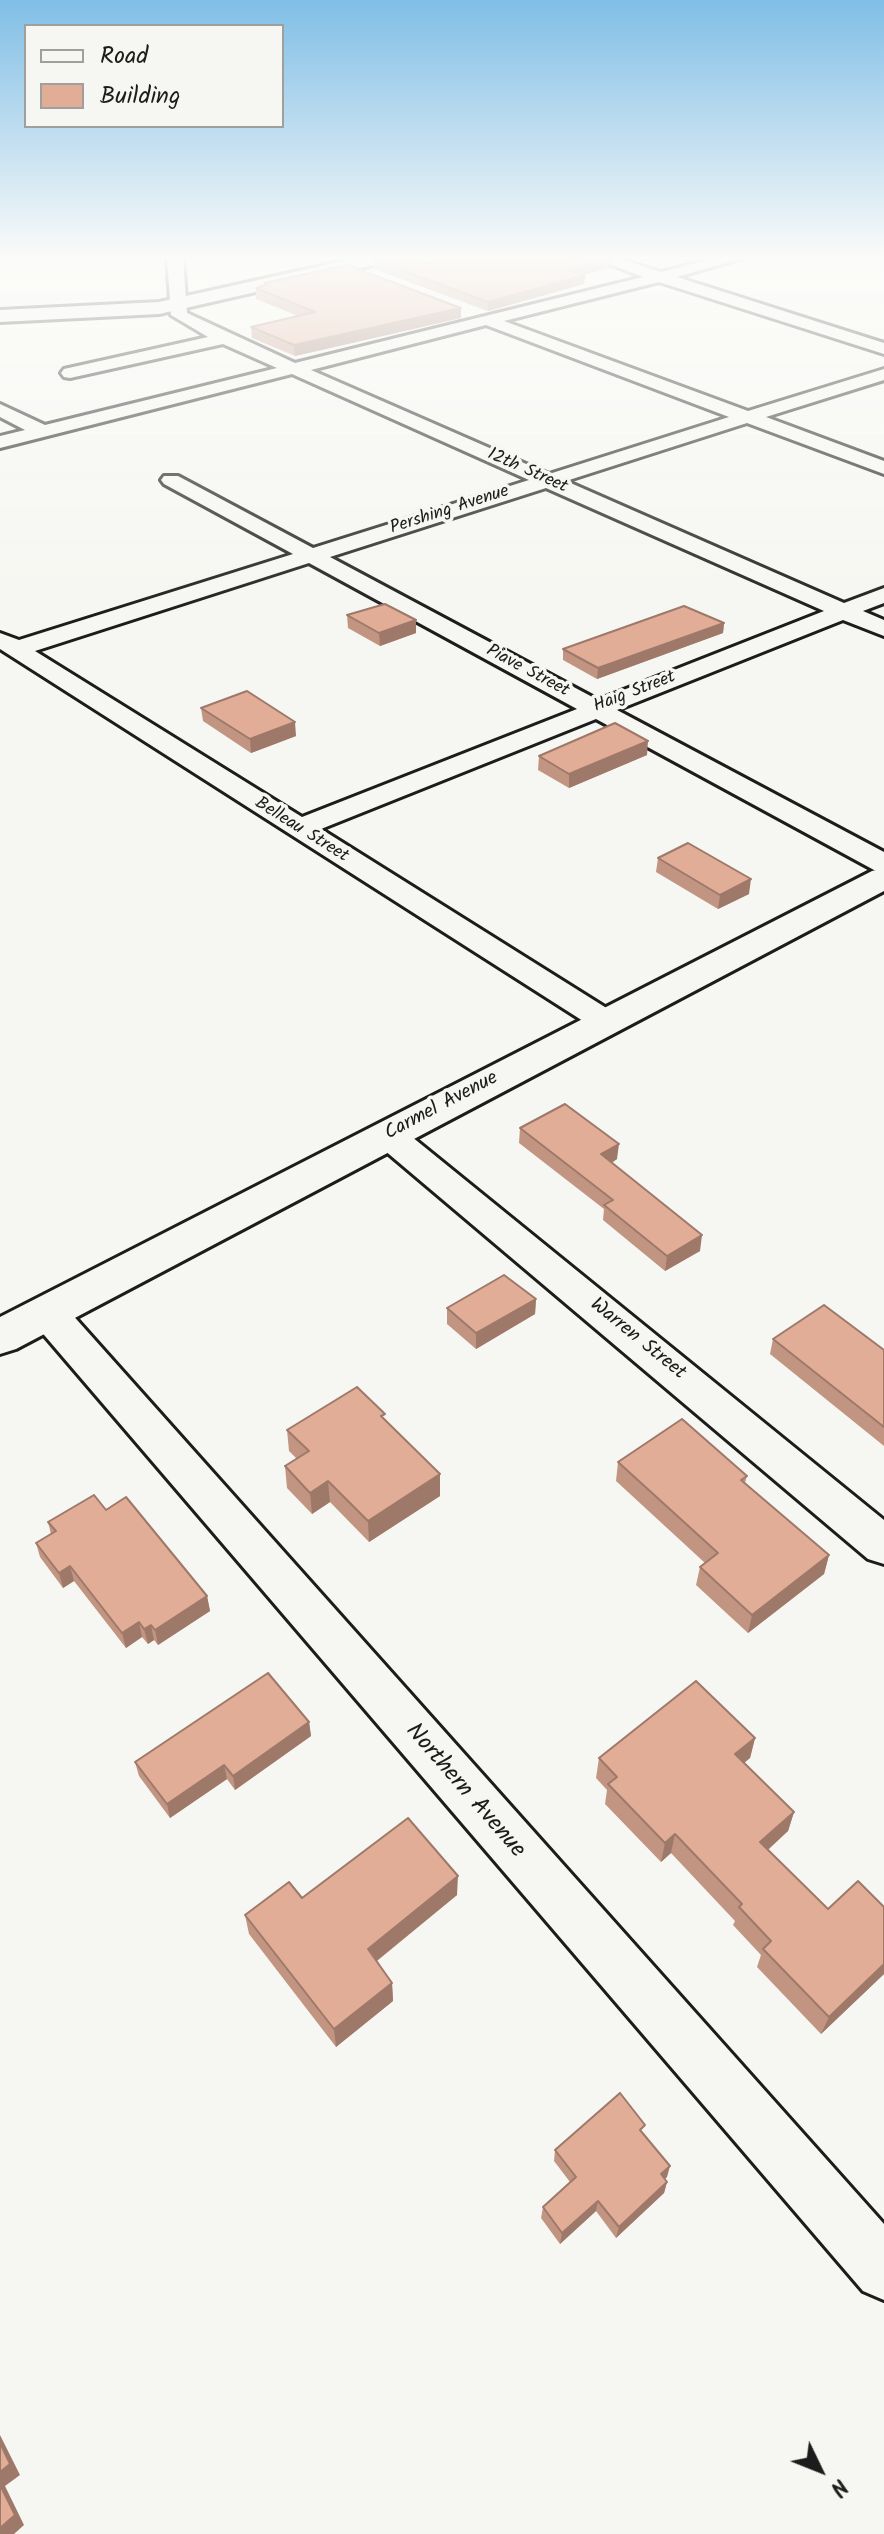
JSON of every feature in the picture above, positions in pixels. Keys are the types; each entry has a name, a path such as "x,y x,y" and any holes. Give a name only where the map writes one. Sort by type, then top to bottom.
{"main road":[{"name":"Carmel Avenue","path":"0,1337 884,878"}],"street":[{"path":"0,442 271,376"},
{"name":"12th Street","path":"310,376 884,629"},
{"path":"637,376 884,468"},
{"name":"Pershing Avenue","path":"6,644 310,555 877,376"},
{"path":"0,410 44,432"},
{"name":"Piave Street","path":"171,480 884,864"},
{"name":"Haig Street","path":"297,829 884,595"},
{"name":"Belleau Street","path":"6,644 605,1021"},
{"name":"Warren Street","path":"389,1136 884,1546"},
{"name":"Northern Avenue","path":"47,1312 884,2270"}],"building":[{"path":"385,604 416,620 379,633 347,615"},
{"path":"684,606 724,623 598,668 563,649"},
{"path":"247,691 295,722 250,739 201,708"},
{"path":"615,723 648,741 569,774 539,756"},
{"path":"688,843 751,879 720,895 658,858"},
{"path":"565,1104 619,1144 601,1154 702,1235 667,1256 604,1205 613,1200 520,1128"},
{"path":"504,1275 536,1299 476,1333 447,1308"},
{"path":"824,1305 884,1350 884,1427 773,1339"},
{"path":"357,1387 385,1414 381,1416 440,1474 368,1521 328,1481 310,1493 285,1466 309,1451 287,1430"},
{"path":"682,1419 747,1476 741,1480 829,1555 752,1615 700,1567 718,1553 618,1462"},
{"path":"94,1495 106,1510 126,1497 207,1596 155,1630 151,1625 144,1629 139,1622 122,1633 70,1566 59,1573 36,1543 56,1531 48,1522"},
{"path":"268,1673 309,1722 233,1776 224,1765 167,1804 135,1762"},
{"path":"696,1681 755,1738 735,1754 794,1812 760,1842 828,1909 858,1881 884,1907 884,1964 829,2017 763,1949 771,1941 739,1907 742,1904 675,1834 665,1843 608,1784 617,1777 599,1758"},
{"path":"408,1818 458,1876 368,1949 392,1983 334,2029 245,1915 289,1882 302,1898"},
{"path":"620,2093 645,2125 640,2130 670,2166 661,2174 667,2182 619,2227 598,2201 562,2233 543,2207 576,2177 555,2150"},
{"path":"0,2443 10,2464 0,2472"},
{"path":"0,2485 15,2515 0,2528"}]}
